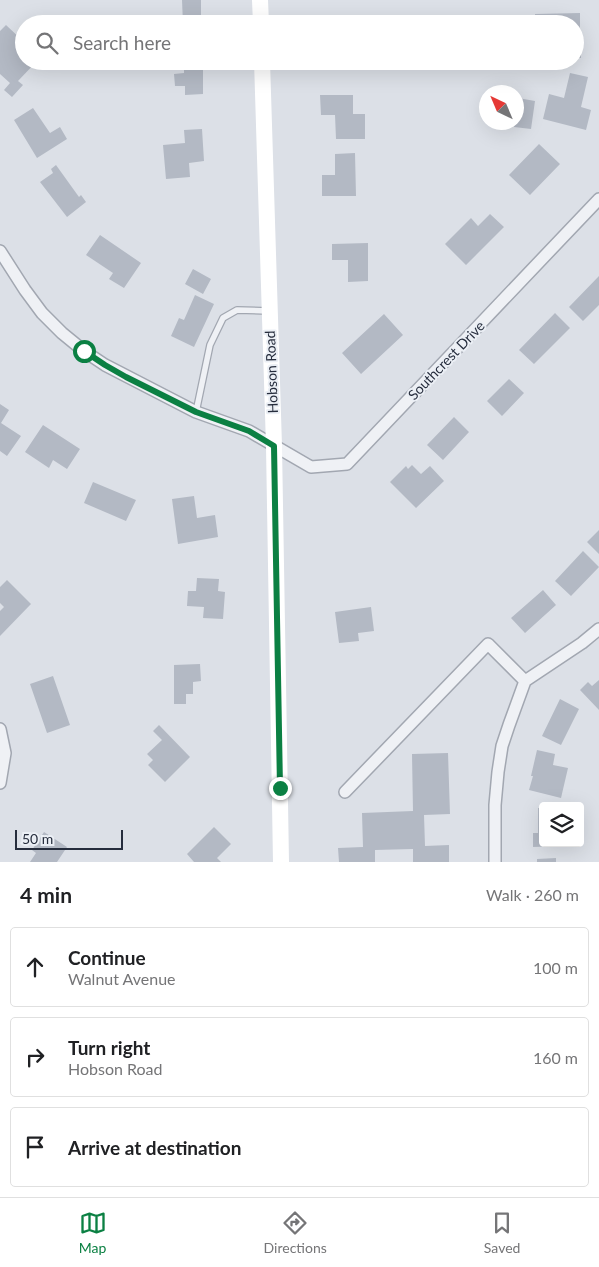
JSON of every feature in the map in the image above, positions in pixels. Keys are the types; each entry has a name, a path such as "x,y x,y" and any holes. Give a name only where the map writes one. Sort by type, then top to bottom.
{"main road":[{"path":"260,0 260,15"},
{"name":"Hobson Road","path":"262,70 274,446 281,862"}],"street":[{"name":"Southcrest Drive","path":"0,251 42,313 62,333 105,365 196,412 249,431 311,467 347,464 599,199"},
{"path":"495,862 495,805 502,746 525,681 582,643 599,629"},
{"path":"345,792 488,644 525,681"},
{"path":"0,729 5,753 0,783"}],"lane":[{"path":"196,412 210,345 223,318 237,310 269,311"}],"building":[{"path":"182,0 201,0 201,15 183,15"},
{"path":"580,13 580,15 535,15"},
{"path":"6,25 15,34 15,70 28,70 18,81 23,85 12,97 4,90 10,83 0,74 0,31"},
{"path":"184,70 203,70 203,94 185,95 185,86 175,86 174,74 184,73"},
{"path":"570,73 588,77 581,107 591,110 586,130 543,119 549,94 564,98"},
{"path":"320,95 353,95 353,114 365,114 365,139 336,139 335,115 321,115"},
{"path":"524,99 535,101 531,129 524,128"},
{"path":"33,108 50,133 60,127 67,139 37,158 14,120"},
{"path":"202,129 204,161 189,163 190,177 166,179 163,145 185,143 184,130"},
{"path":"539,144 560,164 530,195 509,175"},
{"path":"355,153 356,196 322,196 322,175 335,175 335,154"},
{"path":"56,165 79,197 81,195 86,202 67,217 40,182 53,173 51,169"},
{"path":"490,214 504,227 466,265 445,244 471,218 478,226"},
{"path":"100,235 141,263 124,288 109,279 113,273 86,255"},
{"path":"368,243 368,281 348,282 348,260 332,260 332,244"},
{"path":"193,269 211,279 203,294 185,284"},
{"path":"599,276 599,305 583,321 569,307"},
{"path":"195,295 214,304 194,347 171,336 179,318 184,320"},
{"path":"555,313 570,328 534,364 519,350"},
{"path":"384,314 403,335 361,374 342,353"},
{"path":"509,379 524,393 502,416 487,401"},
{"path":"0,404 9,410 1,423 21,436 7,456 0,451"},
{"path":"454,417 469,432 443,460 427,445"},
{"path":"43,425 80,449 67,469 53,460 49,468 25,452"},
{"path":"412,465 421,474 430,466 444,481 416,508 390,482 406,466 408,469"},
{"path":"93,482 136,500 126,521 84,503"},
{"path":"194,496 197,518 215,515 218,537 178,544 172,499"},
{"path":"599,530 599,554 587,542"},
{"path":"583,551 599,567 571,596 555,581"},
{"path":"197,578 219,579 218,591 225,592 223,619 203,618 204,607 187,606 188,591 196,591"},
{"path":"7,580 31,604 0,636 0,611 4,607 0,603 0,587"},
{"path":"543,590 556,605 525,633 511,618"},
{"path":"371,607 374,631 358,633 359,641 339,643 335,612"},
{"path":"200,664 201,681 193,682 193,694 186,694 186,704 174,704 174,665"},
{"path":"53,676 70,725 47,733 30,684"},
{"path":"599,680 599,710 580,690 588,682 592,686"},
{"path":"560,699 579,709 561,745 542,736"},
{"path":"159,725 190,757 165,782 148,765 153,760 147,754 162,740 153,731"},
{"path":"537,750 555,754 553,765 568,768 561,798 529,790"},
{"path":"448,753 450,814 424,815 425,846 449,845 449,862 413,862 413,849 375,850 375,862 339,862 338,848 363,847 362,813 413,811 412,754"},
{"path":"539,808 539,847 533,847 533,833 538,833"},
{"path":"214,827 231,844 217,858 221,862 194,862 187,854"},
{"path":"44,832 67,847 57,862 30,862 36,853 32,850"},
{"path":"556,858 556,862 537,862 537,859"}],"route":[{"path":"84,351 126,377 196,412 249,431 274,446 280,788"}]}
